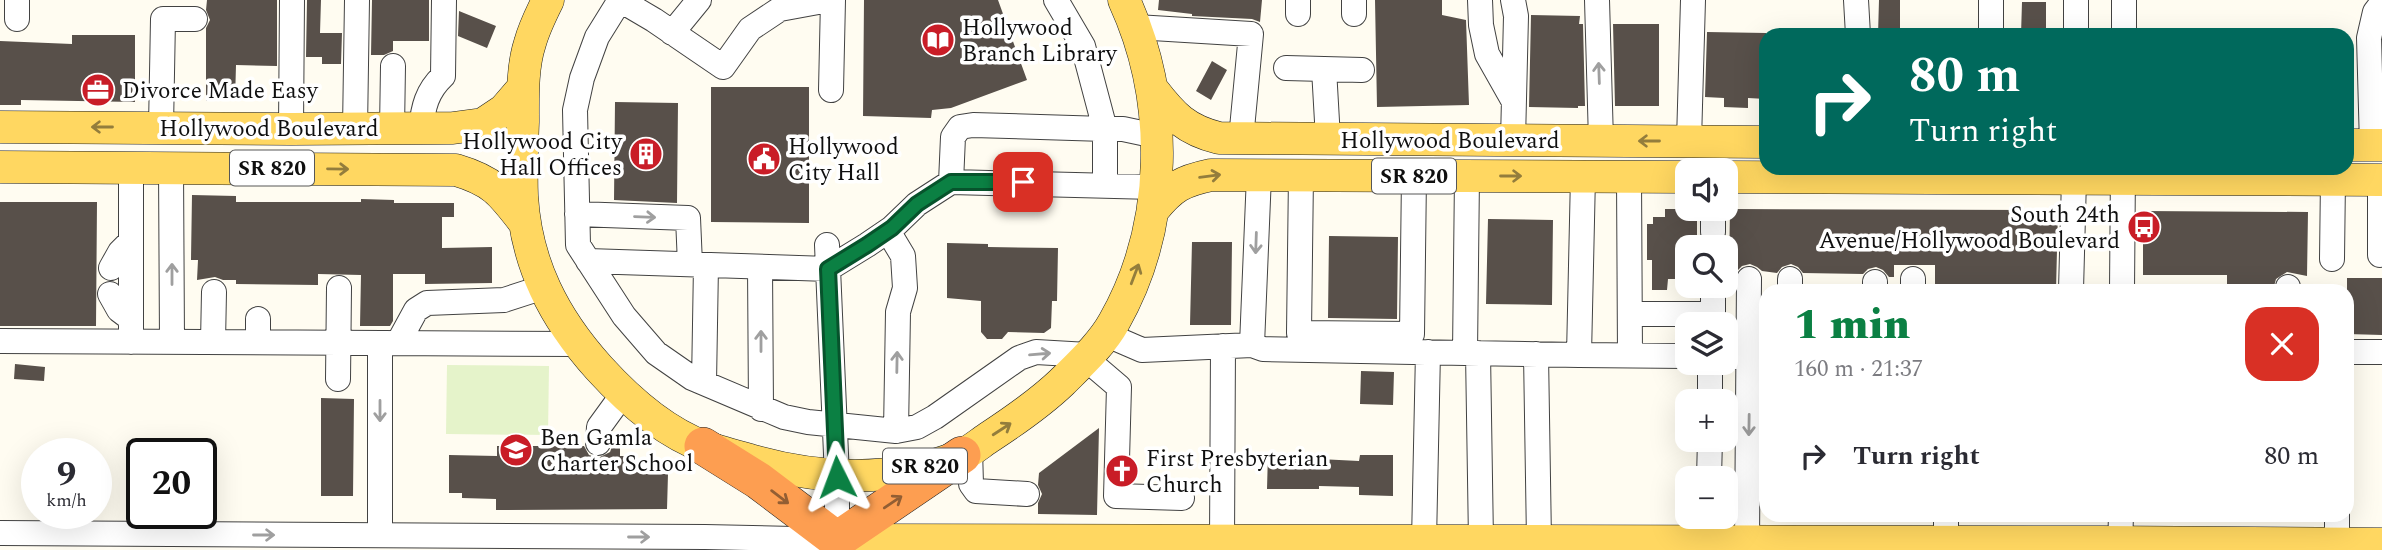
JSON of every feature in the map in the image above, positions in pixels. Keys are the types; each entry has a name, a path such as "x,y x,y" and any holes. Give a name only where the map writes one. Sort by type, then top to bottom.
{"highway":[{"path":"703,446 759,481 837,545 966,453"}],"main road":[{"path":"524,222 521,173 523,88 529,45 548,0"},
{"name":"SR 820","path":"1130,13 1153,90"},
{"name":"Hollywood Boulevard","path":"0,127 453,128 484,124 504,110 523,88"},
{"name":"Hollywood Boulevard","path":"1153,90 1181,122 1200,133 1219,138 1759,142"},
{"path":"1153,90 1156,136 1154,198"},
{"path":"42,167 68,154 119,150 154,127"},
{"path":"131,167 150,148 248,148 288,129"},
{"name":"Hollywood Boulevard","path":"0,167 456,170 480,177 503,194 524,222"},
{"name":"Hollywood Boulevard","path":"1154,198 1186,181 1211,175 1675,177"},
{"path":"1738,177 2074,179 2113,175"},
{"name":"SR 820","path":"524,222 538,275 560,319 623,394 653,418 703,446 765,464 837,477 884,474 928,466 966,453 1046,397 1113,324 1145,250 1154,198"},
{"path":"837,545 1539,541 1709,529 1761,544 1946,528 2120,535 2291,547 2353,539"}],"street":[{"path":"288,129 292,0"},
{"path":"355,129 357,0"},
{"path":"406,129 433,86 443,76 443,0"},
{"path":"831,90 831,0 780,9 750,29 723,67 620,0 597,37 575,110 578,245 624,316 656,353 692,378 784,418 896,431 916,427 935,417 1019,358 1037,352 1252,345 1263,349 1675,356"},
{"path":"672,33 699,0"},
{"path":"1056,0 1083,46 1105,129 1105,184"},
{"path":"1480,0 1481,25 1487,54 1514,100"},
{"path":"1513,0 1516,16 1513,140"},
{"path":"1597,0 1601,141"},
{"path":"1689,141 1693,0"},
{"path":"1856,0 1857,28"},
{"path":"1991,0 1991,28"},
{"path":"2076,0 2076,28"},
{"path":"2124,0 2124,28"},
{"path":"2380,255 2367,165 2369,38 2375,12 2382,3"},
{"path":"1130,13 1251,34 1241,139"},
{"path":"154,127 163,19 195,19"},
{"path":"393,66 406,129"},
{"path":"1286,68 1362,70"},
{"path":"1324,69 1328,139"},
{"path":"951,182 953,137 960,127 973,125 1123,129 1156,136"},
{"path":"2332,258 2367,165"},
{"path":"131,167 131,330"},
{"path":"171,167 172,342"},
{"path":"1252,345 1258,175"},
{"path":"1301,175 1299,333 1399,334 1412,334 1414,176"},
{"path":"2122,284 2123,175"},
{"path":"1467,176 1481,541"},
{"path":"1579,355 1583,176"},
{"path":"1629,177 1630,355"},
{"path":"2071,284 2074,179"},
{"path":"588,261 760,267 827,257 888,231 917,204 951,182 1105,184 1154,198"},
{"path":"577,214 688,218 698,265 704,383"},
{"path":"888,231 904,256 905,288 898,312 896,431"},
{"path":"111,268 120,252 131,241"},
{"path":"0,533 141,542 234,542 380,535 509,543 837,545 837,477 827,257"},
{"path":"760,267 761,409"},
{"path":"1749,279 1747,357 1759,517"},
{"path":"380,535 389,343 416,310 427,303 505,300 544,287"},
{"path":"338,379 340,288"},
{"path":"213,342 214,292"},
{"path":"110,294 131,330"},
{"path":"1630,314 1713,314 1713,298"},
{"path":"0,341 131,330 172,342 213,342 258,331 339,343 579,344"},
{"path":"1222,541 1223,346"},
{"path":"1092,349 1119,387 1116,496 1182,498"},
{"path":"1424,541 1428,352"},
{"path":"2354,352 2382,352"},
{"path":"1536,354 1539,541"},
{"path":"598,443 599,427 623,394"},
{"path":"966,453 971,484 976,491 1027,494"},
{"path":"1759,522 1761,544"}],"green space":[{"path":"447,365 549,366 548,435 446,434"}],"building":[{"path":"207,0 277,0 277,66 236,65 235,101 206,101 206,28 210,20 206,10"},
{"path":"307,0 321,0 320,33 342,33 341,64 322,64 322,57 306,57"},
{"path":"372,0 429,0 429,41 393,41 393,51 384,55 371,55"},
{"name":"Hollywood Branch Library","path":"864,0 998,0 1027,80 951,108 932,110 931,118 863,116"},
{"path":"1159,0 1262,0 1260,22 1158,10"},
{"path":"1375,0 1442,0 1442,15 1466,20 1469,105 1377,107"},
{"path":"1879,0 1900,0 1900,28 1878,28"},
{"path":"2022,2 2046,2 2046,28 2021,28"},
{"path":"459,11 496,26 487,48 458,36"},
{"path":"1531,15 1580,16 1579,24 1583,24 1585,106 1529,107"},
{"path":"1613,24 1659,24 1659,106 1615,106"},
{"path":"1707,32 1759,33 1759,99 1748,98 1748,108 1724,107 1724,98 1705,97"},
{"path":"72,35 135,35 135,102 21,100 21,105 0,105 0,41 72,44"},
{"path":"1212,61 1227,70 1211,100 1196,91"},
{"path":"711,87 809,87 809,223 711,222"},
{"name":"Hollywood City Hall Offices","path":"615,102 678,103 677,203 614,200"},
{"path":"192,195 236,196 236,202 361,202 361,199 394,200 394,203 454,203 454,217 442,217 442,248 492,247 492,283 425,284 425,274 393,274 393,321 390,326 360,326 361,275 318,274 318,285 236,284 236,280 215,277 197,280 198,260 191,260"},
{"path":"0,202 97,202 96,326 0,326"},
{"path":"1665,209 1675,209 1675,221 1697,221 1697,235 1675,235 1675,279 1668,279 1667,290 1652,290 1652,260 1647,260 1647,224 1653,224 1653,217 1665,217"},
{"path":"1738,209 2058,210 2056,284 1935,284 1935,265 1894,265 1894,277 1889,277 1876,267 1863,274 1803,273 1791,264 1782,267 1777,273 1762,271 1750,264 1738,270 1738,235 1730,235 1730,221 1738,221"},
{"path":"2143,211 2308,212 2307,276 2287,272 2276,279 2275,284 2227,284 2227,275 2143,275"},
{"path":"1488,219 1553,220 1552,305 1486,304"},
{"path":"1329,236 1398,237 1397,319 1328,318"},
{"path":"1192,242 1232,242 1231,325 1190,325"},
{"path":"947,243 988,244 988,247 1058,248 1057,301 1052,301 1051,328 1044,333 1008,332 1002,339 987,339 981,332 981,301 947,298"},
{"path":"2347,278 2382,278 2382,335 2354,334 2354,284 2347,284"},
{"path":"15,364 45,367 44,381 14,379"},
{"path":"1361,371 1394,372 1393,405 1360,404"},
{"path":"321,398 354,399 353,496 321,496"},
{"path":"1099,428 1097,515 1038,514 1038,503 1042,494 1038,485 1039,473"},
{"path":"613,444 620,444 620,456 627,456 627,460 645,461 645,474 668,474 667,509 496,510 496,499 462,498 462,493 449,493 449,455 497,456 497,446 584,446 589,455 598,458 610,452"},
{"path":"1268,453 1319,454 1319,459 1359,461 1360,455 1393,455 1393,496 1359,495 1359,487 1267,489"}],"place":[{"name":"Hollywood Branch Library","path":"938,40"},
{"name":"Divorce Made Easy","path":"98,90"},
{"name":"Hollywood City Hall Offices","path":"646,154"},
{"name":"Hollywood City Hall","path":"764,159"},
{"name":"South 24th Avenue/Hollywood Boulevard","path":"2144,227"},
{"name":"Ben Gamla Charter School","path":"516,450"},
{"name":"First Presbyterian Church","path":"1122,471"}],"route":[{"path":"837,477 828,269 892,228 917,204 951,182 1023,182"}]}
